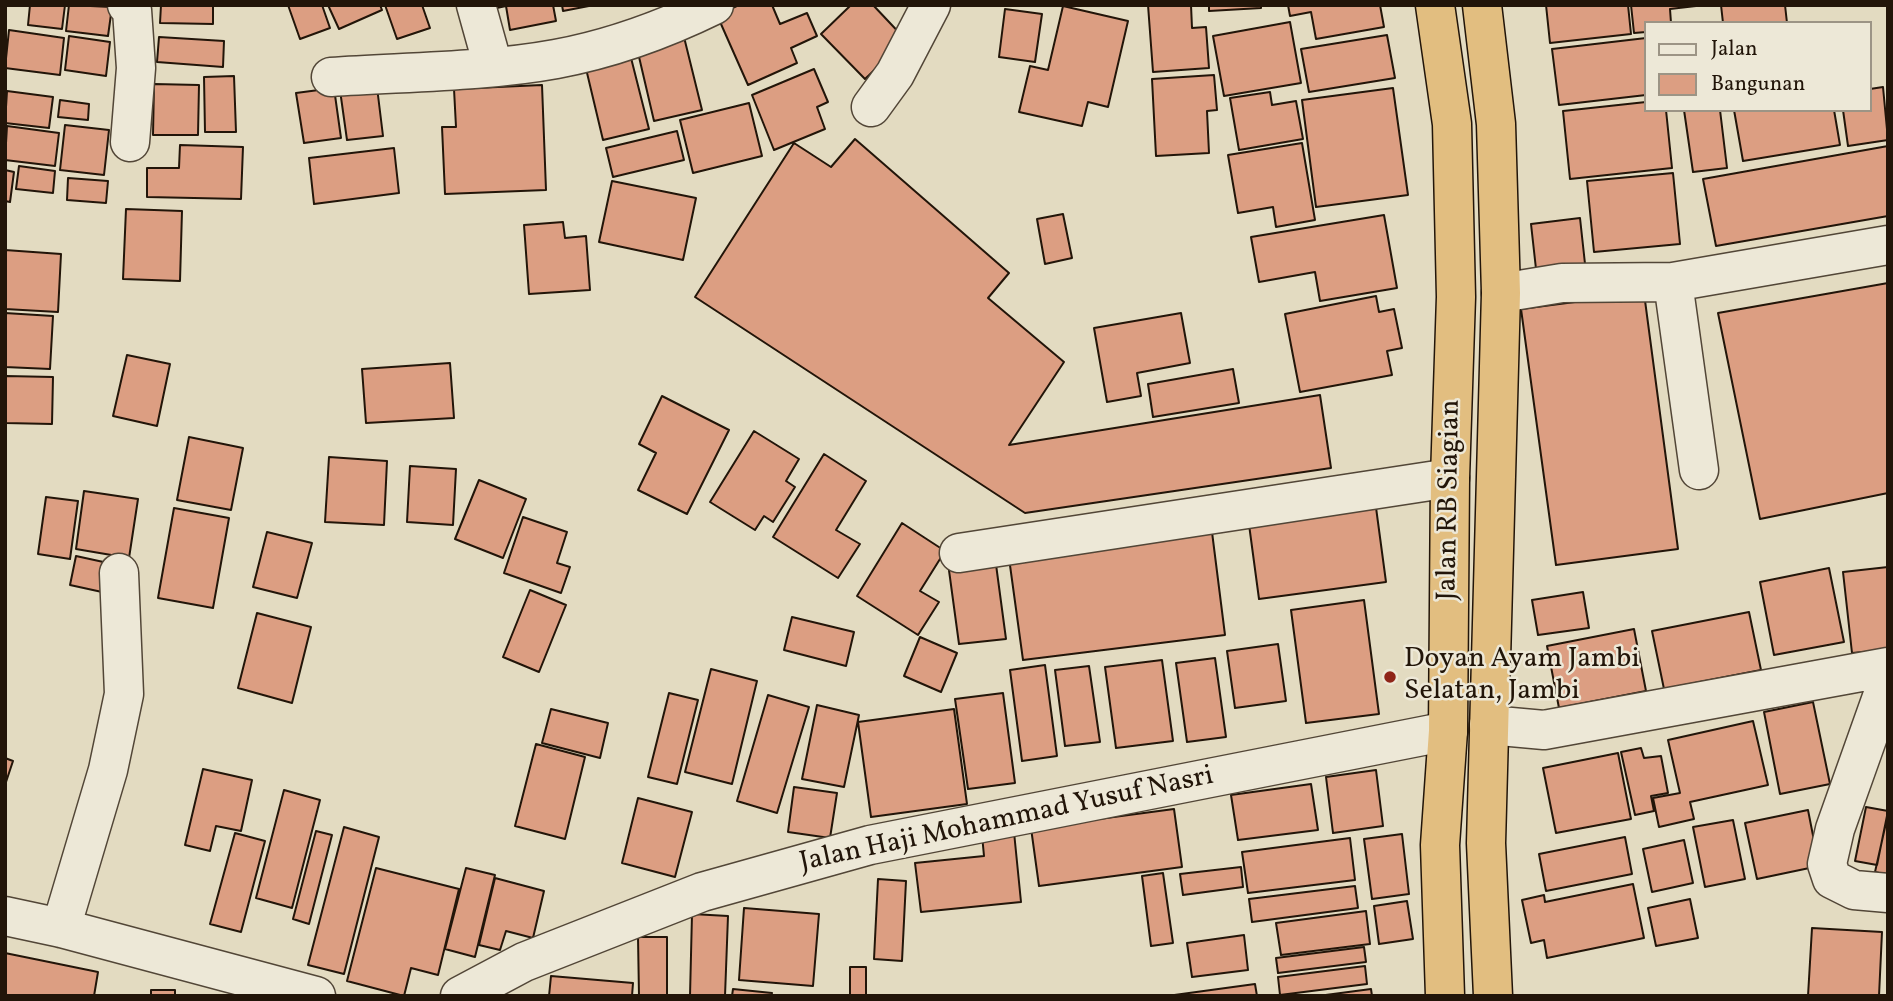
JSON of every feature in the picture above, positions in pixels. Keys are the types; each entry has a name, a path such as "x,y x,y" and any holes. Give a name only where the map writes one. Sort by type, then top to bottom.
{"highway":[{"name":"Jalan RB Siagian","path":"1435,5 1452,124 1456,297 1450,478 1448,731 1440,845 1445,996"},
{"name":"Jalan RB Siagian","path":"1482,5 1496,124 1502,293 1486,843 1493,996"}],"street":[{"path":"127,5 131,9 136,68 130,142"},
{"path":"477,5 493,66"},
{"path":"331,77 555,59 607,47 714,5"},
{"path":"871,107 895,74 931,5"},
{"path":"1502,293 1562,283 1673,282 1888,245"},
{"path":"1673,282 1699,470"},
{"path":"959,553 1450,478"},
{"path":"61,928 108,770 124,694 119,573"},
{"path":"1489,725 1544,730 1888,667"},
{"path":"1888,680 1835,829 1827,864 1832,879 1854,890 1888,893"},
{"name":"Jalan Haji Mohammad Yusuf Nasri","path":"460,996 524,962 702,892 870,845 1448,731"},
{"path":"5,916 61,928 316,996"}],"building":[{"path":"30,5 65,5 62,29 28,25"},
{"path":"69,5 112,7 108,36 66,31"},
{"path":"161,5 213,5 213,24 160,23"},
{"path":"288,5 322,5 330,28 300,39"},
{"path":"328,5 380,5 382,10 339,29"},
{"path":"385,5 422,5 430,28 397,39"},
{"path":"491,5 553,5 556,21 510,30 506,6 492,9"},
{"path":"562,5 594,5 563,11"},
{"path":"739,5 772,5 780,24 807,13 817,36 791,48 797,63 748,85 717,15"},
{"path":"851,5 873,5 906,40 865,79 821,34"},
{"path":"1148,5 1191,5 1192,28 1206,27 1209,68 1153,72"},
{"path":"1209,5 1261,5 1261,8 1209,11"},
{"path":"1288,5 1380,5 1384,27 1316,39 1311,12 1290,16"},
{"path":"1546,5 1628,5 1631,34 1550,43"},
{"path":"1631,5 1696,5 1670,9 1671,21 1644,21 1644,32 1634,33"},
{"path":"1721,5 1785,5 1787,21 1723,21"},
{"path":"1063,6 1128,21 1108,107 1088,102 1082,126 1019,112 1030,66 1048,70"},
{"path":"1005,9 1042,14 1035,62 999,57"},
{"path":"1290,22 1301,83 1224,96 1213,36"},
{"path":"9,30 64,38 60,75 5,68"},
{"path":"683,33 702,110 654,121 636,44"},
{"path":"1387,35 1395,78 1309,92 1301,49"},
{"path":"69,36 110,42 106,76 65,70"},
{"path":"159,37 224,41 223,67 157,62"},
{"path":"1644,38 1644,95 1559,105 1552,49"},
{"path":"628,46 649,129 603,140 583,56"},
{"path":"814,69 828,102 817,107 825,129 774,150 752,95"},
{"path":"1214,75 1217,110 1207,111 1209,153 1156,156 1152,79"},
{"path":"234,76 236,132 205,132 204,77"},
{"path":"376,79 383,136 347,140 339,83"},
{"path":"154,84 199,85 198,135 153,135"},
{"path":"542,85 546,190 445,194 442,127 456,127 454,89"},
{"path":"1883,87 1888,140 1848,146 1843,112 1872,112 1872,89"},
{"path":"334,88 341,138 304,143 296,93"},
{"path":"1393,88 1408,195 1316,207 1302,100"},
{"path":"7,91 53,97 49,128 5,123"},
{"path":"1270,92 1272,105 1296,101 1303,139 1239,150 1230,98"},
{"path":"60,100 89,104 88,120 58,117"},
{"path":"1644,102 1644,112 1666,112 1672,168 1570,179 1563,111"},
{"path":"749,103 762,156 693,173 680,120"},
{"path":"1684,112 1720,112 1727,168 1693,172"},
{"path":"1734,112 1834,112 1840,145 1743,161"},
{"path":"65,125 109,130 104,175 60,170"},
{"path":"7,126 59,133 55,166 5,160"},
{"path":"677,131 684,160 613,177 606,148"},
{"path":"855,139 1009,273 988,298 1064,362 1009,445 1320,395 1331,468 1025,513 695,297 794,143 831,167"},
{"path":"1302,143 1315,220 1276,227 1273,207 1238,213 1228,155"},
{"path":"180,145 243,147 241,199 147,197 147,168 179,168"},
{"path":"1888,146 1888,216 1716,246 1703,179"},
{"path":"394,148 399,193 314,204 309,158"},
{"path":"19,166 55,171 53,193 16,189"},
{"path":"5,170 14,172 10,202 5,201"},
{"path":"1673,173 1680,244 1594,252 1587,181"},
{"path":"68,178 108,181 106,203 67,200"},
{"path":"612,181 696,198 683,260 599,242"},
{"path":"126,209 182,211 180,281 123,279"},
{"path":"1063,214 1072,258 1045,264 1037,219"},
{"path":"1384,215 1397,288 1320,301 1315,272 1259,282 1251,237"},
{"path":"1580,218 1586,273 1537,278 1531,224"},
{"path":"563,222 565,238 586,236 590,290 529,294 524,225"},
{"path":"5,250 61,254 58,312 5,309"},
{"path":"1888,283 1888,493 1760,519 1718,313"},
{"path":"1644,293 1678,549 1556,565 1521,309"},
{"path":"1376,296 1379,312 1394,309 1402,348 1387,351 1392,375 1300,392 1285,314"},
{"path":"5,313 53,316 50,369 5,367"},
{"path":"1181,313 1190,363 1137,373 1141,396 1107,402 1094,328"},
{"path":"127,355 170,364 157,426 113,416"},
{"path":"450,363 454,418 366,423 362,369"},
{"path":"1233,369 1239,403 1153,417 1148,384"},
{"path":"6,376 53,377 52,424 5,423"},
{"path":"662,396 729,430 687,514 638,490 656,453 639,444"},
{"path":"754,431 799,459 786,481 795,487 773,522 764,516 755,530 710,502"},
{"path":"189,437 243,448 231,510 177,500"},
{"path":"824,454 866,481 836,530 860,544 838,578 773,537"},
{"path":"329,457 387,461 384,525 325,522"},
{"path":"410,466 456,469 453,525 407,522"},
{"path":"479,480 526,499 503,558 455,539"},
{"path":"84,491 138,499 129,558 76,549"},
{"path":"46,497 78,501 70,559 38,554"},
{"path":"1375,500 1386,582 1259,599 1248,517"},
{"path":"174,508 229,518 213,608 158,598"},
{"path":"523,517 567,532 557,563 570,567 561,593 504,573"},
{"path":"902,523 945,551 920,591 939,602 918,635 857,596"},
{"path":"267,532 312,543 297,598 253,587"},
{"path":"1212,532 1225,635 1023,660 1009,558"},
{"path":"76,556 108,563 102,592 70,585"},
{"path":"995,557 1006,639 959,644 948,563"},
{"path":"1888,567 1888,650 1852,653 1843,572"},
{"path":"1829,568 1844,642 1774,655 1760,582"},
{"path":"530,590 566,605 539,672 503,657"},
{"path":"1583,592 1589,628 1538,635 1532,600"},
{"path":"1364,600 1379,714 1306,723 1291,610"},
{"path":"1749,612 1761,670 1664,689 1652,631"},
{"path":"257,613 311,627 292,703 238,688"},
{"path":"792,617 854,632 846,666 784,650"},
{"path":"1634,629 1646,691 1559,708 1547,646"},
{"path":"920,637 957,653 941,692 904,676"},
{"path":"1278,644 1286,701 1235,708 1227,651"},
{"path":"1215,658 1226,737 1187,742 1176,663"},
{"path":"1162,660 1173,741 1116,748 1105,667"},
{"path":"1045,665 1057,756 1022,761 1010,670"},
{"path":"1089,666 1100,742 1065,746 1055,670"},
{"path":"711,669 757,681 732,784 685,772"},
{"path":"669,693 698,700 677,784 648,777"},
{"path":"1003,693 1015,783 968,789 955,699"},
{"path":"768,695 809,707 777,813 737,801"},
{"path":"1813,702 1830,784 1780,794 1764,712"},
{"path":"817,705 859,715 844,787 802,779"},
{"path":"551,709 608,723 600,758 542,743"},
{"path":"954,709 967,804 871,817 858,722"},
{"path":"1753,721 1768,785 1690,802 1694,819 1659,827 1653,798 1680,793 1668,740"},
{"path":"536,744 585,757 565,839 515,826"},
{"path":"1641,748 1644,758 1661,756 1668,793 1651,796 1654,811 1635,815 1621,752"},
{"path":"1618,753 1631,819 1556,833 1543,768"},
{"path":"5,758 13,761 5,785"},
{"path":"203,769 252,780 241,831 216,826 210,851 185,845"},
{"path":"1376,770 1383,826 1333,833 1326,777"},
{"path":"1311,784 1318,830 1238,840 1231,795"},
{"path":"794,787 837,793 830,838 788,832"},
{"path":"284,790 320,800 292,908 256,898"},
{"path":"638,798 692,812 675,877 622,863"},
{"path":"1866,807 1888,811 1877,865 1855,861"},
{"path":"1174,809 1182,867 1039,886 1031,828"},
{"path":"1808,810 1819,866 1757,879 1745,823"},
{"path":"1888,814 1888,875 1875,872"},
{"path":"1733,820 1745,879 1705,887 1693,827"},
{"path":"344,827 379,837 344,974 308,965"},
{"path":"316,831 332,835 309,924 293,919"},
{"path":"1014,832 1021,902 921,912 915,863 984,856 982,835"},
{"path":"235,833 265,841 241,932 210,924"},
{"path":"1402,834 1409,894 1372,899 1364,839"},
{"path":"1625,837 1632,874 1546,891 1539,854"},
{"path":"1350,838 1355,880 1248,893 1242,852"},
{"path":"1684,840 1693,883 1652,892 1643,849"},
{"path":"1241,867 1243,887 1183,895 1180,874"},
{"path":"376,868 459,889 438,975 411,968 404,996 347,981"},
{"path":"466,868 495,875 475,957 445,949"},
{"path":"1163,873 1173,943 1151,946 1142,876"},
{"path":"495,878 544,891 533,938 506,931 500,950 479,945"},
{"path":"878,879 906,881 902,961 874,959"},
{"path":"1633,884 1644,938 1547,958 1544,940 1531,943 1522,900 1544,895 1545,902"},
{"path":"1355,886 1358,908 1252,922 1249,899"},
{"path":"1690,899 1698,938 1656,946 1648,908"},
{"path":"1407,901 1413,939 1379,944 1374,906"},
{"path":"744,908 819,914 813,986 739,980"},
{"path":"1366,911 1370,944 1281,955 1276,923"},
{"path":"692,914 728,916 725,996 690,996"},
{"path":"1812,928 1882,932 1879,996 1808,996"},
{"path":"1244,935 1248,970 1192,977 1187,943"},
{"path":"638,937 667,937 667,996 639,996"},
{"path":"1364,947 1366,962 1278,973 1276,958"},
{"path":"5,953 98,972 94,996 5,996"},
{"path":"1365,966 1367,984 1280,995 1278,977"},
{"path":"850,967 866,967 866,996 850,996"},
{"path":"551,976 633,983 632,996 549,996"},
{"path":"1255,984 1257,996 1167,996"},
{"path":"733,989 772,993 771,996 732,996"},
{"path":"1371,989 1372,996 1318,996"},
{"path":"151,990 175,990 175,996 151,996"}],"place":[{"name":"Doyan Ayam Jambi Selatan, Jambi","path":"1390,677"}]}
